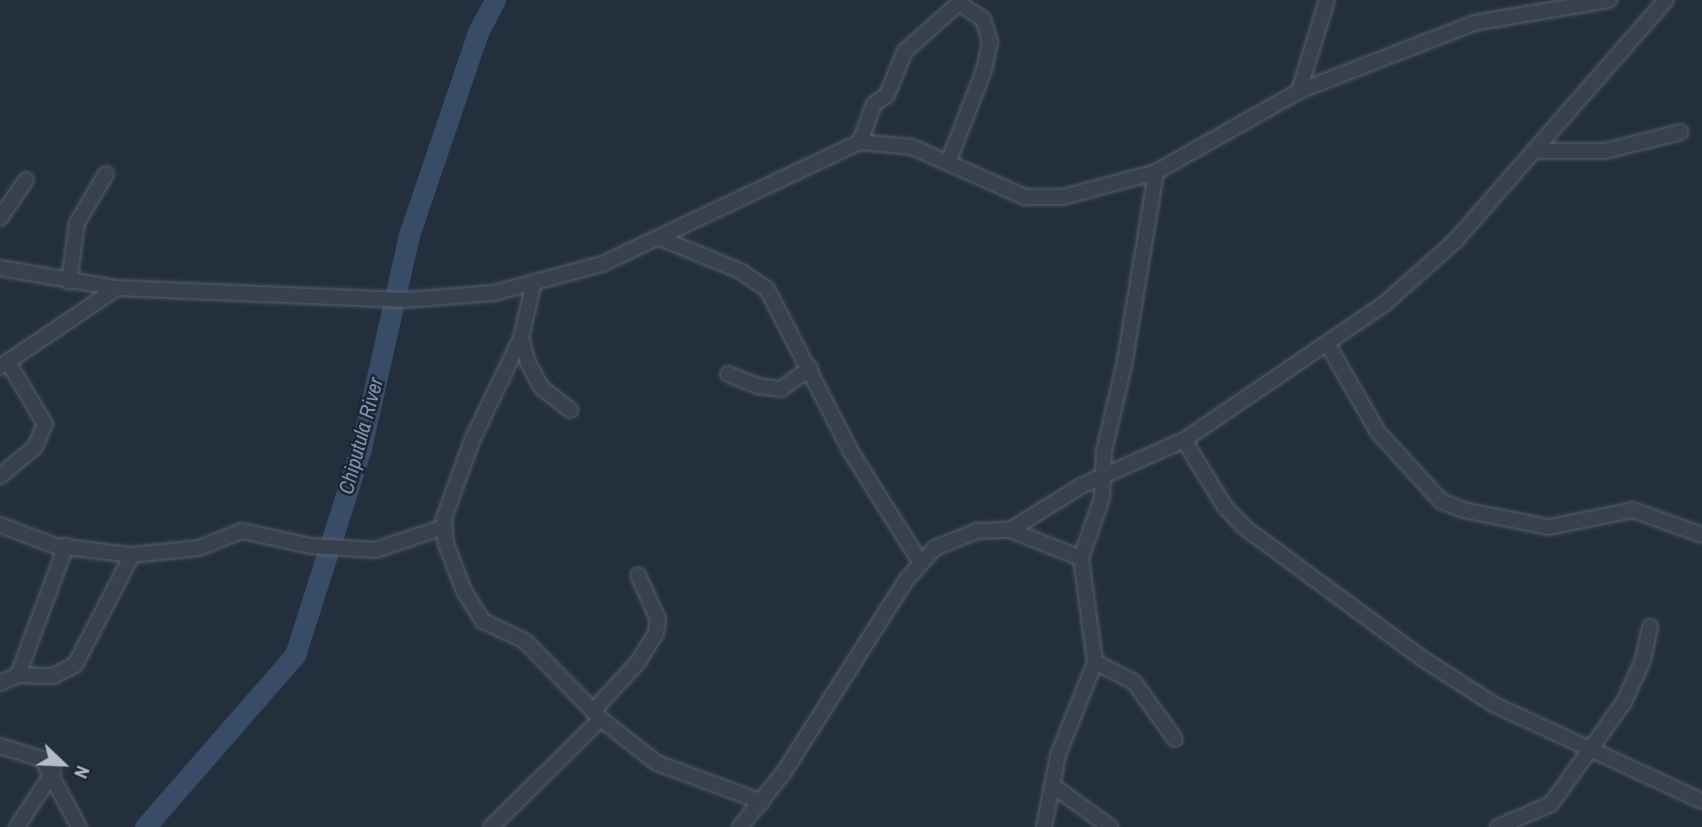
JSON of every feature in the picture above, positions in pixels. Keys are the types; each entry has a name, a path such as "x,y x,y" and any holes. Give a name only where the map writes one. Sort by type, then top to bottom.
{"street":[{"path":"1299,91 1328,0"},
{"path":"0,268 69,282 117,288 445,300 534,286 602,264 860,142 912,147 998,187 1045,199 1156,172 1299,91 1474,23 1609,0"},
{"path":"740,827 762,802 921,563 955,537 1010,530 1102,476 1184,440 1328,345 1427,269 1666,0"},
{"path":"860,142 874,104 887,95 905,51 958,1 984,19 990,42 984,70 948,163"},
{"path":"1534,151 1596,152 1681,132"},
{"path":"1044,827 1058,755 1095,662 1081,558 1102,498 1102,476 1156,172"},
{"path":"69,282 77,223 106,174"},
{"path":"0,218 26,180"},
{"path":"0,190 12,200"},
{"path":"660,238 740,271 767,289 851,452 921,563"},
{"path":"534,286 521,338 473,438 444,527 464,591 483,621 525,641 597,715 657,763 762,802"},
{"path":"0,476 35,447 45,424 2,365 117,288"},
{"path":"521,338 532,377 570,410"},
{"path":"1328,345 1378,432 1441,501 1463,510 1549,527 1633,510 1702,536"},
{"path":"728,374 757,386 781,388 810,368"},
{"path":"1184,440 1225,507 1244,527 1423,659 1493,704 1702,802"},
{"path":"0,525 66,547 132,555 199,548 242,531 311,546 375,550 444,527"},
{"path":"1010,530 1081,558"},
{"path":"18,675 66,547"},
{"path":"0,683 18,675 52,676 75,665 132,555"},
{"path":"491,827 597,715 638,662 656,633 658,619 638,575"},
{"path":"1498,827 1544,810 1624,702 1643,660 1650,627"},
{"path":"1095,662 1134,682 1175,739"},
{"path":"0,746 42,759 53,772 66,809 79,827"},
{"path":"18,827 53,772"},
{"path":"1052,785 1110,827"}],"waterway":[{"name":"Chiputula River","path":"145,827 295,655 361,448 409,235 478,32 495,0"}]}
